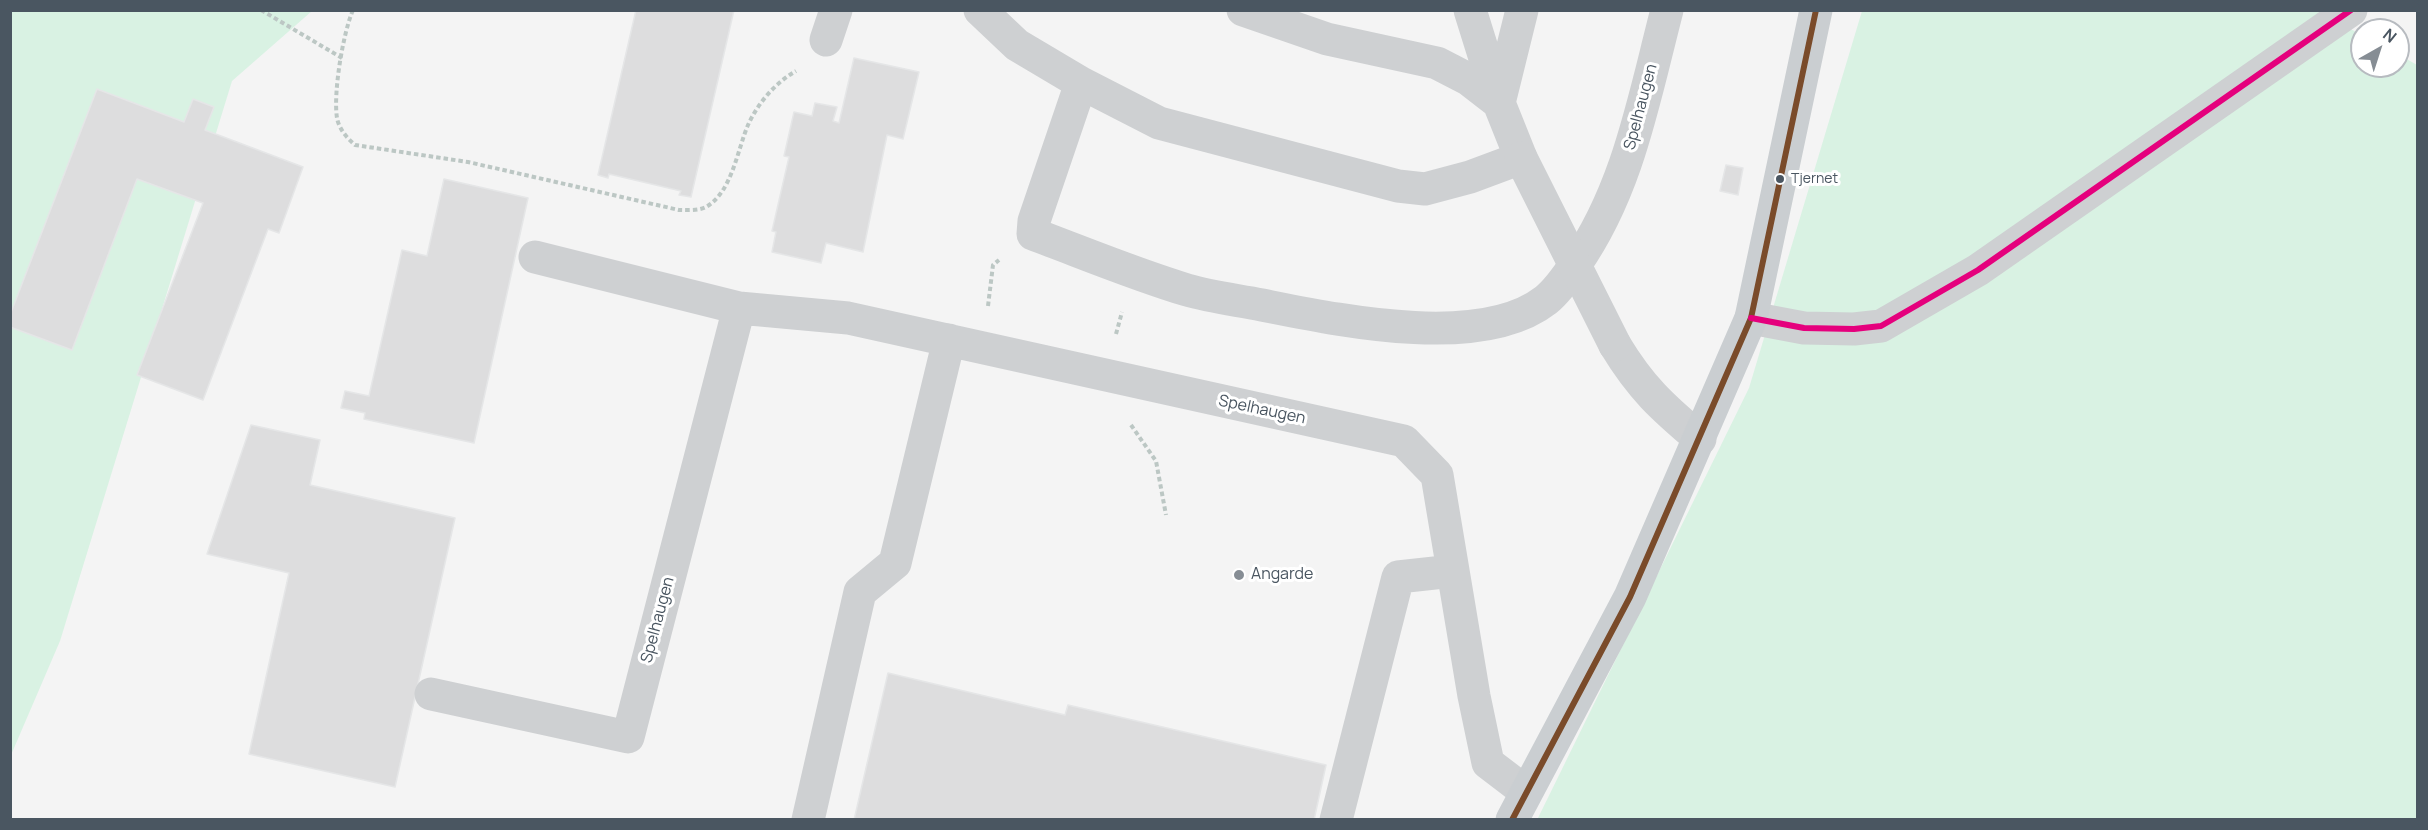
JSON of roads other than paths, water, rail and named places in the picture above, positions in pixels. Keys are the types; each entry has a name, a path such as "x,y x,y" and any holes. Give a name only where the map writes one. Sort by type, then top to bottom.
{"main road":[{"name":"Spelhaugen","path":"1519,806 1630,597 1751,318 1816,10"}],"street":[{"path":"980,10 1017,45 1081,83 1159,123 1398,186 1425,189 1470,177 1521,158"},
{"path":"1243,10 1327,39 1437,63 1468,79 1499,104"},
{"path":"1470,10 1499,104 1521,158 1615,345 1631,372 1653,399 1700,439"},
{"path":"1499,104 1522,10"},
{"name":"Spelhaugen","path":"1081,83 1034,221 1033,234 1132,272 1190,291 1343,321 1421,327 1485,325 1522,315 1546,299 1567,277 1588,247 1609,207 1624,171 1667,10"},
{"path":"1751,318 1804,328 1854,329 1881,326 1978,270 2308,44 2351,10"},
{"name":"Spelhaugen","path":"535,257 739,308 848,318 1404,441 1437,475 1474,696 1488,763 1519,806"},
{"name":"Spelhaugen","path":"431,694 628,737 739,308"},
{"path":"808,819 860,592 895,563 950,340"},
{"path":"1336,819 1398,577 1453,571"}],"place":[{"name":"Tjernet","path":"1780,179"},
{"name":"Angarde","path":"1239,575"}]}
